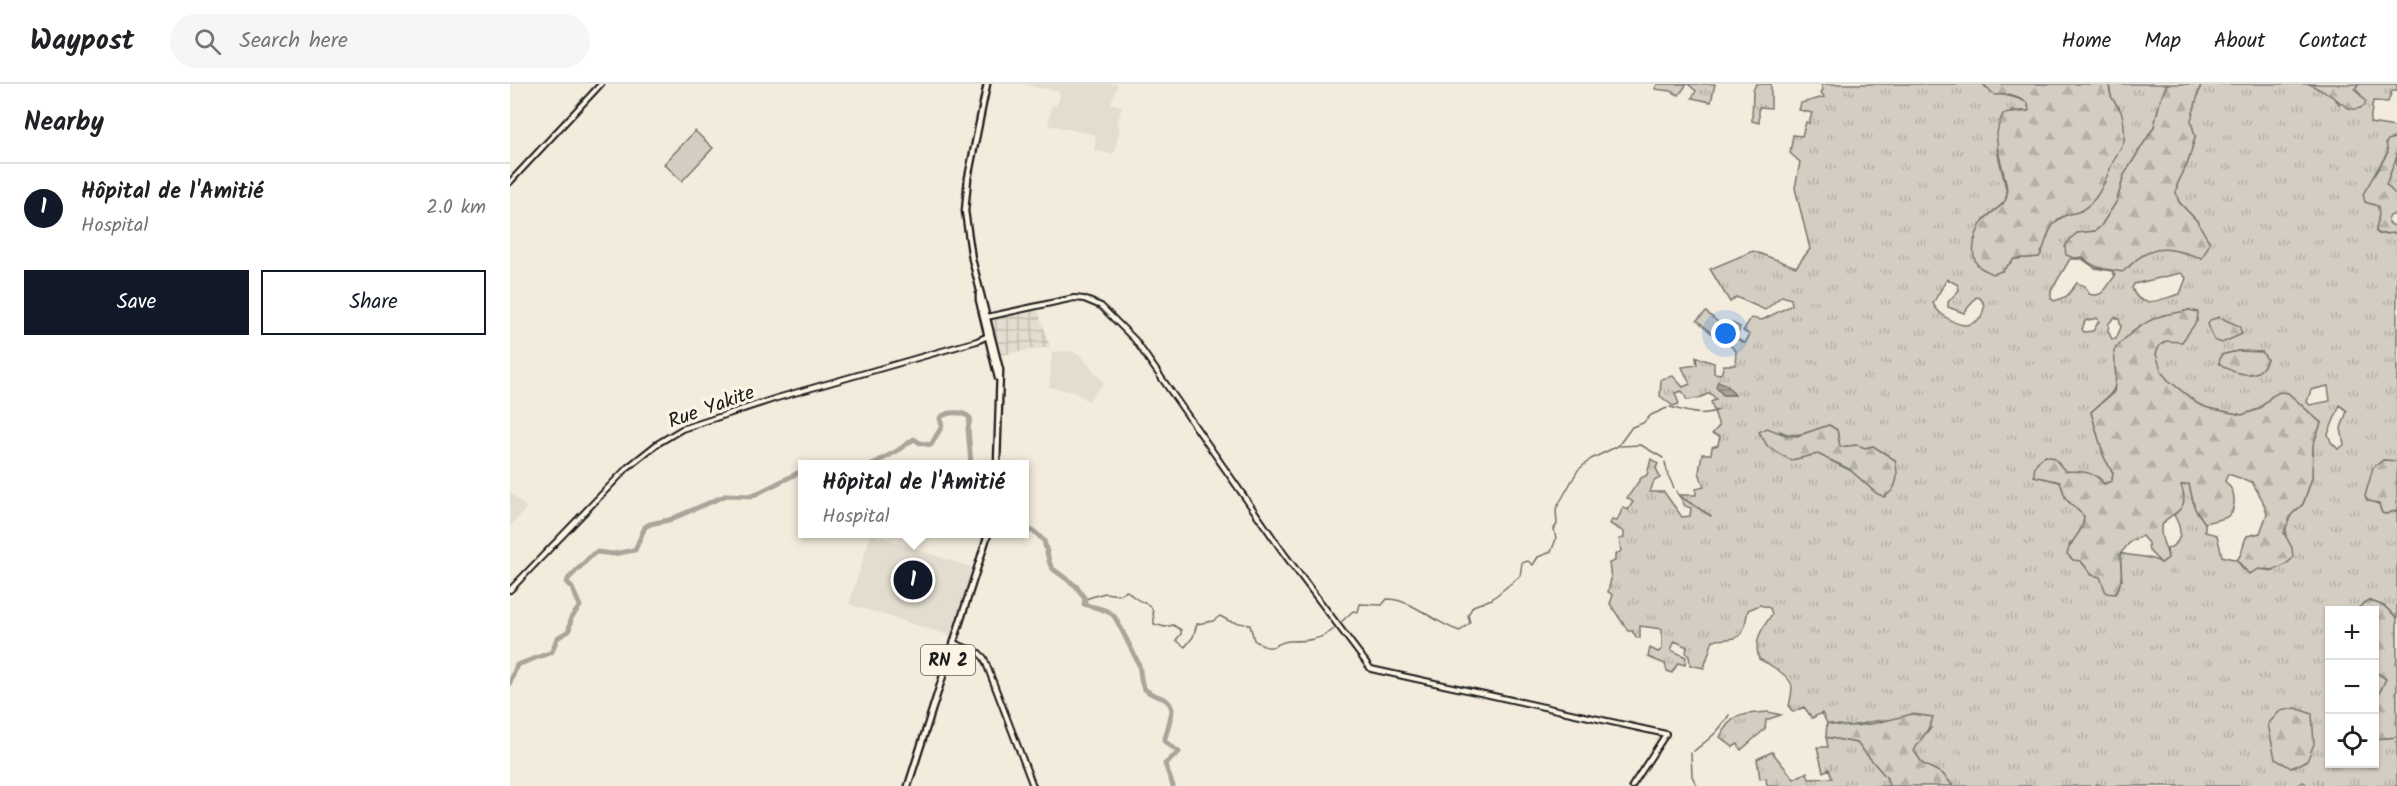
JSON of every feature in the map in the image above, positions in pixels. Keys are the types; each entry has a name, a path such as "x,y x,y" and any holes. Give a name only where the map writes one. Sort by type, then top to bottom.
{"main road":[{"path":"987,84 966,192 967,230 979,300 986,317 999,381 997,460"},
{"name":"RN 2","path":"908,786 987,538"}],"street":[{"path":"510,182 601,84"},
{"path":"986,317 1074,298 1084,299 1101,306 1135,340 1285,555 1371,669 1666,734 1632,786"},
{"name":"Rue Yakite","path":"510,590 628,467 682,429 777,398 977,341 990,335"},
{"name":"Rue Yakite","path":"977,341 992,342"},
{"path":"954,643 979,653 984,658 1033,786"}],"shaded area":[{"path":"1019,84 1118,84 1111,103 1122,106 1117,125 1120,127 1115,152 1111,154 1094,150 1096,135 1048,125 1052,105 1057,106 1060,94 1058,91"},
{"path":"1037,307 1050,347 1000,355 991,321 995,317"},
{"path":"1072,351 1081,356 1104,383 1088,401 1074,392 1049,387 1052,352"},
{"path":"1718,381 1727,385 1735,395 1723,395 1716,387"},
{"path":"510,492 527,508 510,526"},
{"path":"870,538 883,538 973,568 951,636 849,604"}],"green space":[{"path":"1657,84 1687,84 1679,95 1655,89"},
{"path":"1688,84 1715,84 1711,102 1692,98 1696,91"},
{"path":"1756,84 1771,84 1771,108 1759,107 1759,123 1752,121 1753,91"},
{"path":"1821,84 1983,84 1998,94 2028,103 2029,111 2011,111 1997,150 2007,193 2005,202 1984,219 1974,240 2002,271 2014,259 2039,257 2053,224 2065,216 2081,211 2124,141 2119,108 2112,102 2109,84 2167,84 2154,127 2124,175 2117,201 2101,226 2095,231 2077,233 2074,258 2083,257 2088,263 2129,267 2146,253 2163,249 2202,258 2197,221 2179,202 2176,193 2195,137 2190,120 2201,84 2310,84 2334,97 2339,104 2361,95 2355,89 2358,84 2397,84 2397,91 2392,91 2388,102 2373,101 2370,123 2396,127 2397,124 2397,137 2389,140 2388,152 2374,175 2365,202 2378,206 2376,232 2379,234 2397,233 2397,461 2383,460 2367,500 2379,504 2382,513 2397,510 2397,618 2384,606 2368,600 2361,606 2325,606 2325,768 2379,768 2379,739 2397,737 2397,786 2308,786 2303,782 2297,786 2104,786 2096,784 2095,786 1953,786 1943,774 1923,764 1914,751 1920,739 1931,728 1893,720 1844,726 1827,723 1822,713 1812,718 1804,707 1793,712 1789,707 1791,683 1779,671 1759,659 1757,652 1759,635 1772,614 1770,608 1760,605 1748,610 1740,636 1713,640 1704,668 1690,665 1689,656 1686,653 1687,647 1675,641 1671,650 1686,657 1685,665 1678,663 1672,673 1667,671 1665,664 1648,657 1650,648 1658,652 1662,649 1662,629 1640,626 1640,638 1637,638 1632,631 1628,631 1610,604 1613,595 1608,592 1611,579 1609,563 1615,561 1615,555 1621,551 1619,539 1624,538 1624,532 1610,524 1612,520 1617,521 1623,507 1628,510 1633,502 1627,498 1641,478 1647,475 1651,459 1658,464 1656,468 1660,478 1654,481 1650,492 1664,492 1682,517 1690,516 1691,508 1685,506 1679,495 1696,495 1696,489 1704,487 1699,472 1702,454 1711,454 1712,447 1718,445 1720,436 1712,434 1719,426 1711,402 1716,399 1710,393 1687,400 1682,391 1675,393 1679,404 1673,406 1660,396 1661,379 1673,376 1683,387 1690,384 1682,367 1697,365 1696,357 1714,363 1714,373 1721,374 1724,365 1735,365 1736,351 1722,337 1718,339 1697,320 1706,312 1724,327 1730,322 1740,327 1737,339 1745,343 1750,335 1743,331 1751,318 1762,320 1792,305 1791,299 1782,296 1765,310 1736,297 1730,302 1710,269 1753,251 1796,267 1810,249 1795,188 1800,162 1790,153 1793,135 1802,136 1806,122 1809,123 1812,113 1799,110 1801,103 1824,97 1821,92 1823,90","holes":["2070,259 2082,259 2095,268 2112,271 2115,276 2105,290 2098,295 2089,294 2085,286 2077,283 2067,296 2055,301 2051,299 2051,291","2181,273 2186,278 2180,294 2153,302 2140,300 2132,288 2134,284","1947,279 1958,285 1959,290 1948,302 1948,307 1964,313 1976,297 1980,298 1985,305 1981,318 1966,325 1950,320 1941,314 1933,303","2189,310 2155,354 2162,373 2168,380 2198,404 2242,415 2259,409 2272,396 2288,393 2321,423 2313,445 2312,478 2303,504 2291,515 2286,525 2286,538 2292,548 2274,571 2244,570 2237,560 2222,556 2217,535 2205,532 2205,523 2195,509 2189,484 2181,485 2181,508 2174,515 2179,525 2180,535 2176,543 2167,549 2168,558 2161,563 2120,553 2122,580 2092,575 2069,546 2081,529 2084,516 2066,499 2060,482 2034,476 2045,456 2053,458 2065,471 2098,477 2104,484 2112,481 2113,473 2104,457 2091,412 2113,390 2116,379 2114,359 2163,315","2115,317 2119,319 2121,327 2116,339 2112,339 2108,331 2109,323","2097,318 2099,321 2093,331 2084,332 2082,329 2085,321","2238,351 2262,352 2257,372 2247,374 2237,373 2219,363 2225,354","2328,386 2330,401 2310,405 2307,402 2311,390","2340,405 2347,411 2341,428 2344,445 2338,449 2331,442 2328,434","1829,425 1837,430 1840,447 1873,446 1895,460 1857,474 1818,454 1791,460 1780,431 1792,435"]},
{"path":"1983,84 2109,84 2112,98 2122,115 2124,128 2123,144 2103,186 2089,205 2057,220 2039,257 2014,259 2002,271 1993,274 1977,264 1974,247 1981,224 2007,197 1997,134 2003,114 2029,111 2028,103 2012,96 1995,95"},
{"path":"2167,84 2201,84 2191,120 2195,137 2176,193 2179,202 2197,221 2210,243 2202,258 2161,249 2145,254 2122,272 2096,266 2083,257 2074,258 2066,255 2065,247 2070,239 2077,233 2095,231 2101,226 2117,201 2124,175 2154,127"},
{"path":"2310,84 2358,84 2355,89 2366,102 2364,106 2351,109"},
{"path":"695,131 713,148 682,181 664,164"},
{"path":"2397,137 2397,156 2386,184 2396,195 2397,213 2390,216 2388,220 2390,224 2397,227 2397,233 2379,234 2376,231 2378,206 2365,202 2363,194 2388,152 2386,143"},
{"path":"2397,156 2397,199 2386,184"},
{"path":"2189,310 2198,312 2197,321 2182,342 2166,341 2159,346 2156,354 2162,373 2168,380 2198,404 2242,415 2259,409 2272,396 2280,392 2288,393 2321,423 2313,445 2312,478 2303,504 2291,515 2284,533 2292,548 2293,558 2278,568 2259,569 2249,574 2237,560 2247,536 2260,533 2267,514 2262,499 2252,482 2228,474 2225,481 2234,496 2232,513 2225,518 2205,523 2195,509 2189,484 2181,485 2184,503 2161,529 2168,558 2161,563 2149,551 2148,543 2142,536 2131,541 2120,554 2120,585 2115,594 2106,593 2100,577 2092,575 2081,561 2073,560 2067,554 2082,527 2084,516 2066,499 2060,482 2034,476 2035,466 2046,456 2054,458 2065,471 2091,474 2104,484 2112,481 2113,473 2104,457 2091,412 2114,392 2116,376 2114,350 2142,325 2164,315"},
{"path":"2219,317 2239,326 2242,334 2222,343 2214,340 2208,324 2210,320"},
{"path":"2238,351 2262,352 2267,359 2264,367 2252,374 2246,374 2238,373 2219,363 2221,355"},
{"path":"1829,425 1837,430 1840,447 1873,446 1895,460 1896,481 1889,494 1884,497 1876,493 1849,469 1818,454 1791,460 1768,447 1759,432 1767,428 1788,436 1797,436"},
{"path":"2383,460 2397,461 2397,510 2386,514 2382,513 2379,504 2367,500 2365,496 2373,468"},
{"path":"2368,600 2384,606 2397,618 2397,737 2379,739 2379,694 2386,679 2379,674 2379,606 2361,606"},
{"path":"2379,674 2386,679 2379,694"},
{"path":"2296,708 2312,714 2314,744 2307,761 2291,768 2275,759 2268,724 2280,711"},
{"path":"1768,712 1781,715 1766,720 1765,729 1741,750 1738,744 1733,747 1720,737 1733,719 1752,713"},
{"path":"1912,714 1933,717 1930,727 1914,751 1923,764 1943,774 1953,786 1889,786 1887,778 1857,743 1826,737 1827,723 1858,726"},
{"path":"1826,737 1857,743 1887,778 1889,786 1767,786 1766,778 1760,779 1757,759 1772,752 1794,779 1807,772 1809,779 1832,778 1829,769 1823,772 1817,747 1828,747"}],"waterway":[{"path":"1670,407 1700,413 1719,410"},
{"path":"1339,624 1353,611 1358,612 1360,604 1382,605 1387,599 1406,603 1460,631 1470,623 1468,615 1473,606 1492,599 1520,576 1522,563 1528,561 1533,565 1538,557 1551,552 1556,539 1554,529 1557,524 1556,509 1578,470 1591,459 1618,446 1632,427 1667,408"},
{"path":"880,460 914,439 931,445 942,426 940,418 955,413 970,418 968,429 971,460"},
{"path":"1620,446 1641,445 1663,458"},
{"path":"1665,462 1674,488"},
{"path":"510,683 517,665 552,652 557,638 569,631 571,618 580,606 572,588 567,583 568,579 593,554 597,552 613,554 635,550 645,527 650,524 669,520 727,495 752,496 798,473"},
{"path":"1676,491 1679,496 1711,516"},
{"path":"1029,530 1035,532 1044,541 1053,569 1076,586 1085,599 1084,604 1104,610 1114,616 1139,665 1144,688 1170,705 1172,712 1164,741 1179,752 1165,764 1173,786"},
{"path":"1085,599 1105,593 1119,595 1127,591 1152,608 1154,624 1165,627 1173,625 1181,630 1176,640 1185,647 1193,637 1197,624 1213,621 1220,616 1229,621 1250,625 1254,640 1266,647 1320,637 1335,628"},
{"path":"1694,751 1717,731 1729,715"},
{"path":"1691,753 1692,776 1697,786"}],"place":[{"name":"Hôpital de l'Amitié","path":"913,580"}]}
